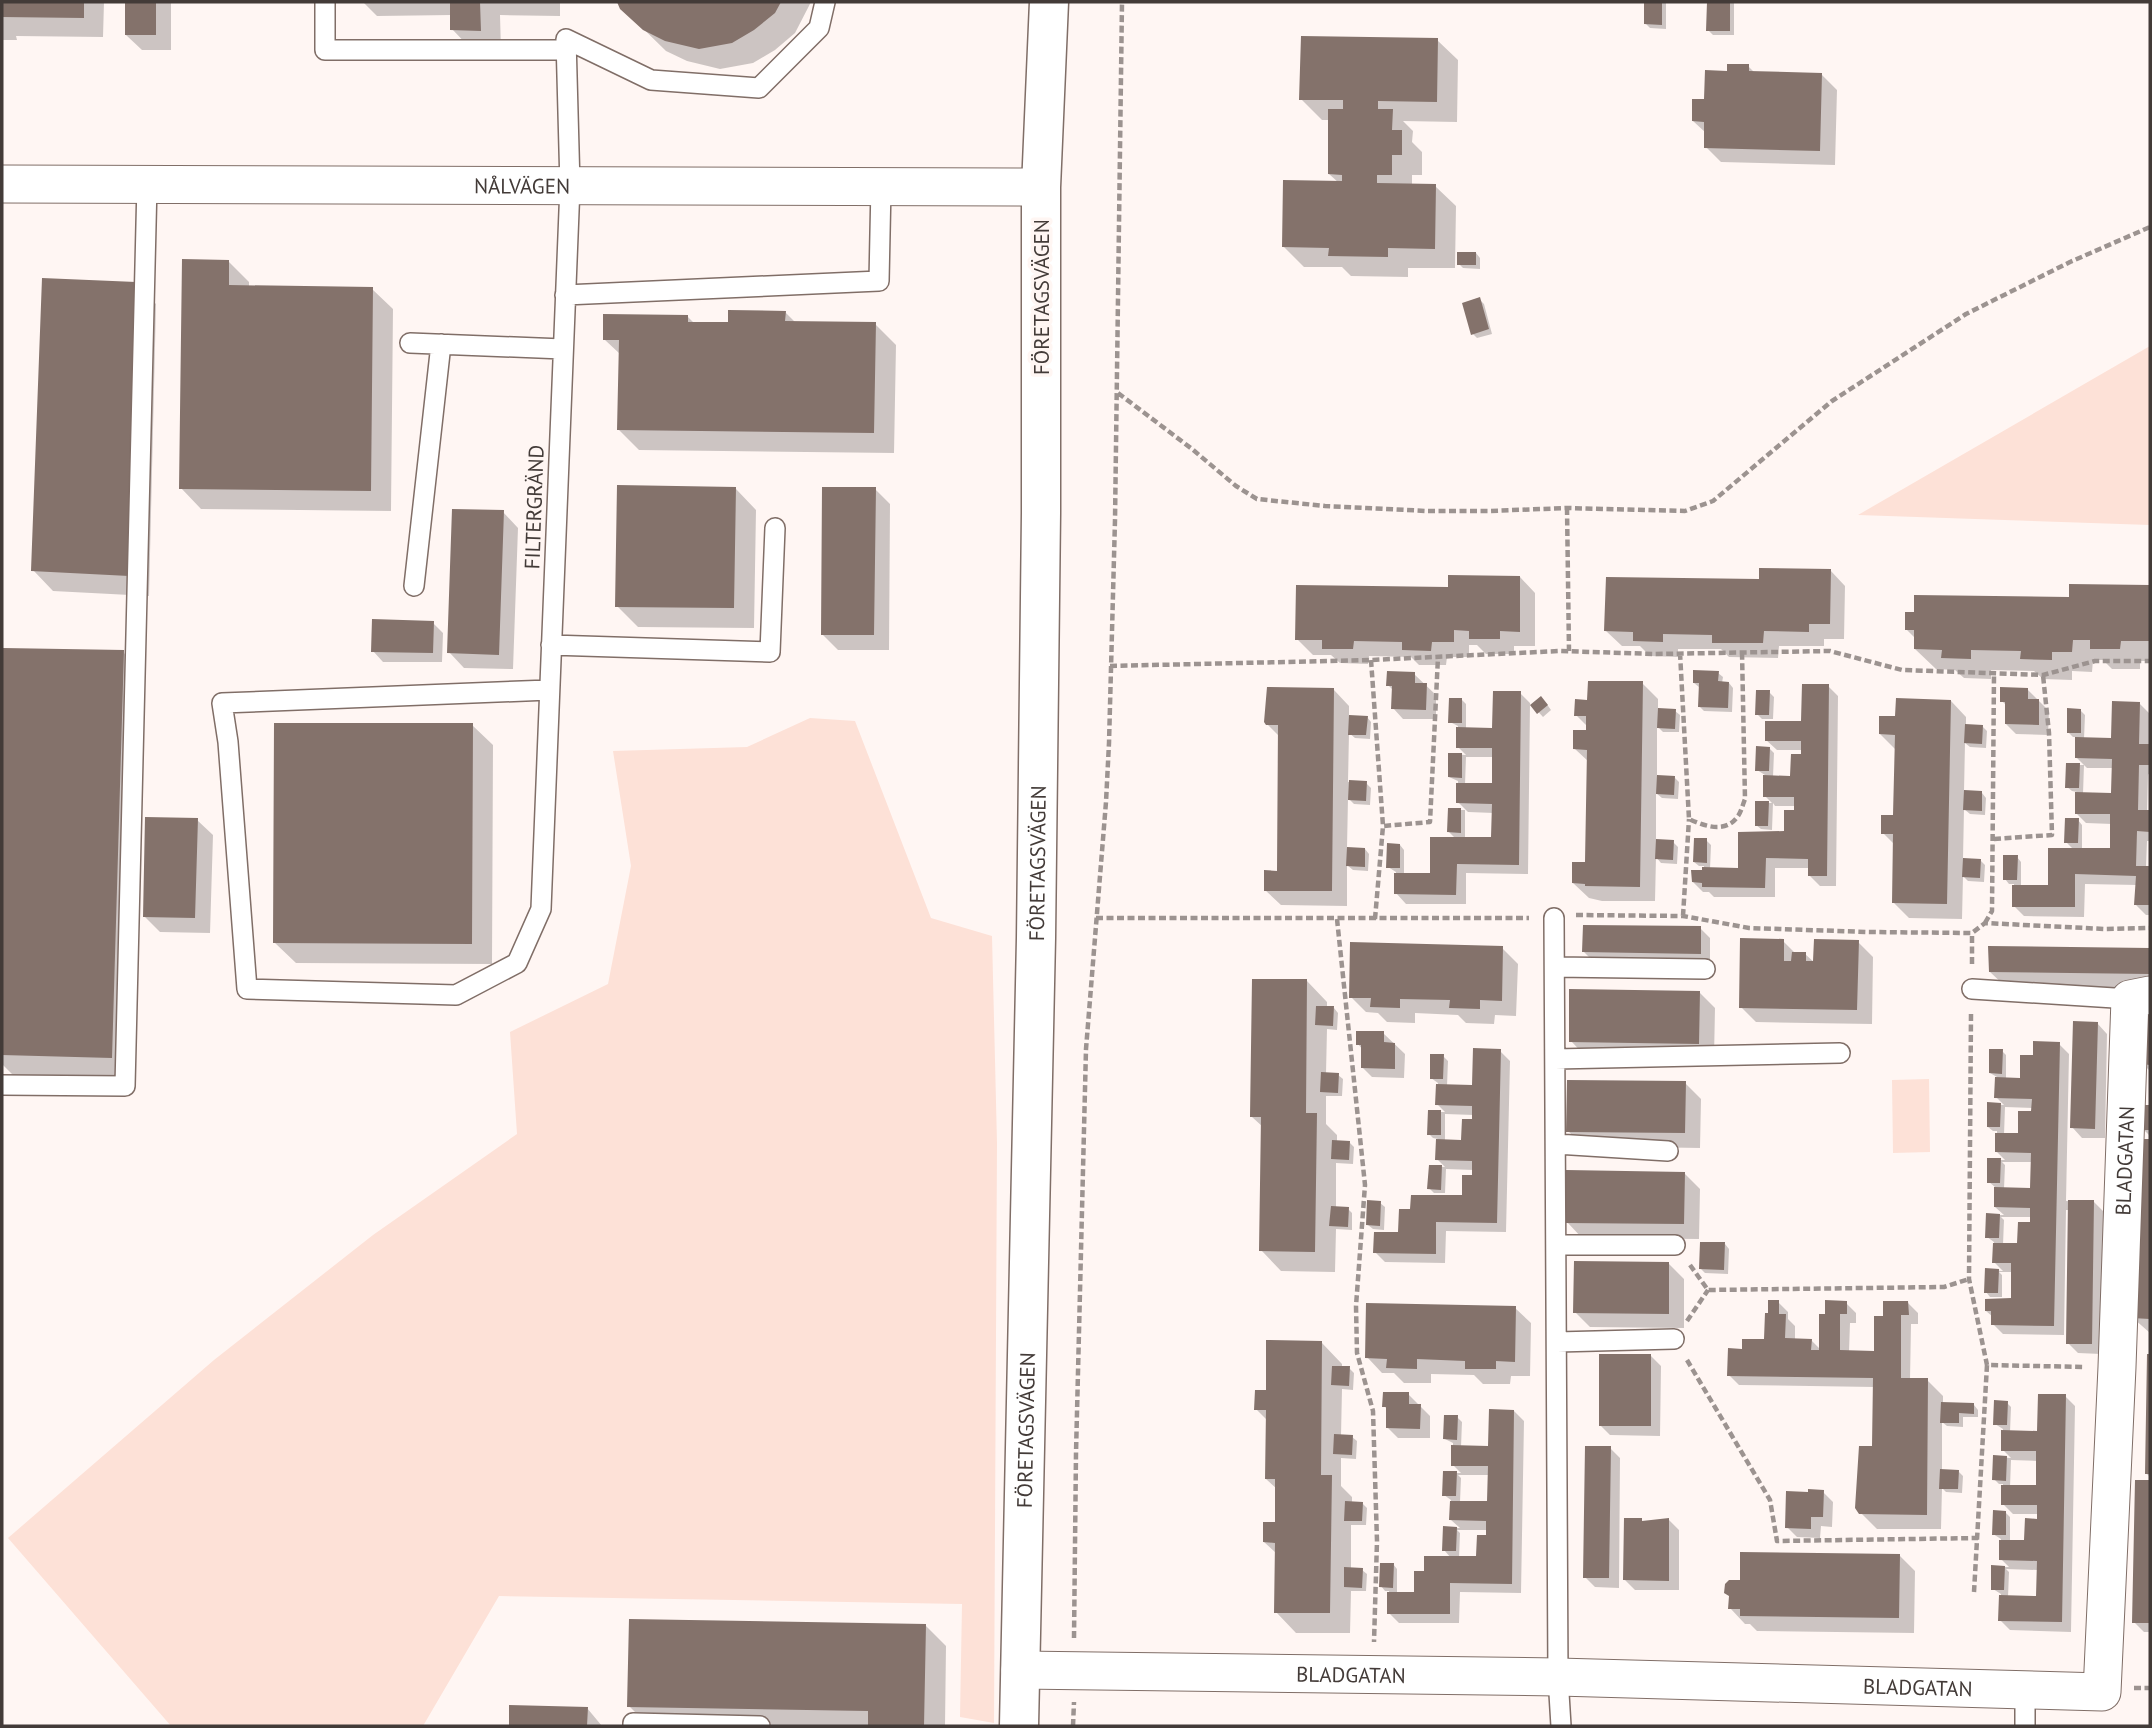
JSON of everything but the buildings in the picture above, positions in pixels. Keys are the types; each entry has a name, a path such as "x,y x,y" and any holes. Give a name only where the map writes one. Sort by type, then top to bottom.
{"street":[{"name":"FÖRETAGSVÄGEN","path":"1019,1726 1036,939 1041,513 1041,187 1049,2"},
{"name":"NÅLVÄGEN","path":"2,184 1041,187"},
{"name":"BLADGATAN","path":"1020,1670 1373,1674 2102,1692 2117,1367 2140,997"}],"lane":[{"path":"325,2 325,50 566,50 566,39 651,80 759,88 820,28 825,2"},
{"name":"FILTERGRÄND","path":"549,690 222,703 228,742 247,989 456,995 517,963 541,909 570,186 566,50"},
{"path":"2,1085 125,1086 147,184"},
{"path":"565,295 879,281 881,187"},
{"path":"410,343 563,349"},
{"path":"414,586 441,344"},
{"path":"551,645 770,652 775,528"},
{"path":"1553,918 1558,1678 1561,1726"},
{"path":"1555,967 1705,969"},
{"path":"1972,989 2140,997"},
{"path":"1555,1059 1840,1054"},
{"path":"1556,1144 1668,1151"},
{"path":"1556,1245 1675,1245"},
{"path":"1557,1342 1674,1339"},
{"path":"2025,1689 2025,1726"},
{"path":"634,1726 633,1723 760,1726"}],"path":[{"path":"1073,1726 1076,1453 1086,1049 1106,802 1110,666 1122,2"},
{"path":"1117,393 1236,486 1257,499 1415,510 1567,508 1685,511 1713,501 1832,401 1966,314 2070,262 2150,227"},
{"path":"1567,508 1569,651"},
{"path":"1110,666 1371,660 1569,651 1830,651 1902,670 2043,675 2095,661 2150,661"},
{"path":"1689,819 1701,825 1727,825 1738,817 1745,799 1742,652"},
{"path":"1680,653 1689,819 1683,916"},
{"path":"1384,826 1430,822 1438,657"},
{"path":"1371,660 1384,826 1375,919"},
{"path":"1096,918 1553,918 1587,914 1683,916 1749,928 1972,933 1985,923 1992,911 1994,674"},
{"path":"1994,839 2052,835 2049,733 2043,675"},
{"path":"1337,919 1365,1185 1356,1306 1357,1353 1373,1411 1377,1541 1373,1674"},
{"path":"1985,923 2105,929 2150,928"},
{"path":"1972,933 1969,1279 1987,1365 1974,1592"},
{"path":"1675,1245 1708,1290"},
{"path":"1708,1290 1944,1287 1969,1279"},
{"path":"1708,1290 1674,1339 1770,1500 1777,1541 1978,1538"},
{"path":"1987,1365 2117,1367"}],"shaded area":[{"path":"2150,346 2150,525 1858,515"},
{"path":"810,718 855,721 931,918 992,936 997,1143 994,1723 960,1717 962,1604 499,1596 423,1726 171,1726 8,1538 214,1360 373,1235 517,1134 510,1032 608,984 631,866 613,751 747,747"},
{"path":"1929,1079 1930,1152 1893,1153 1892,1080"}]}
